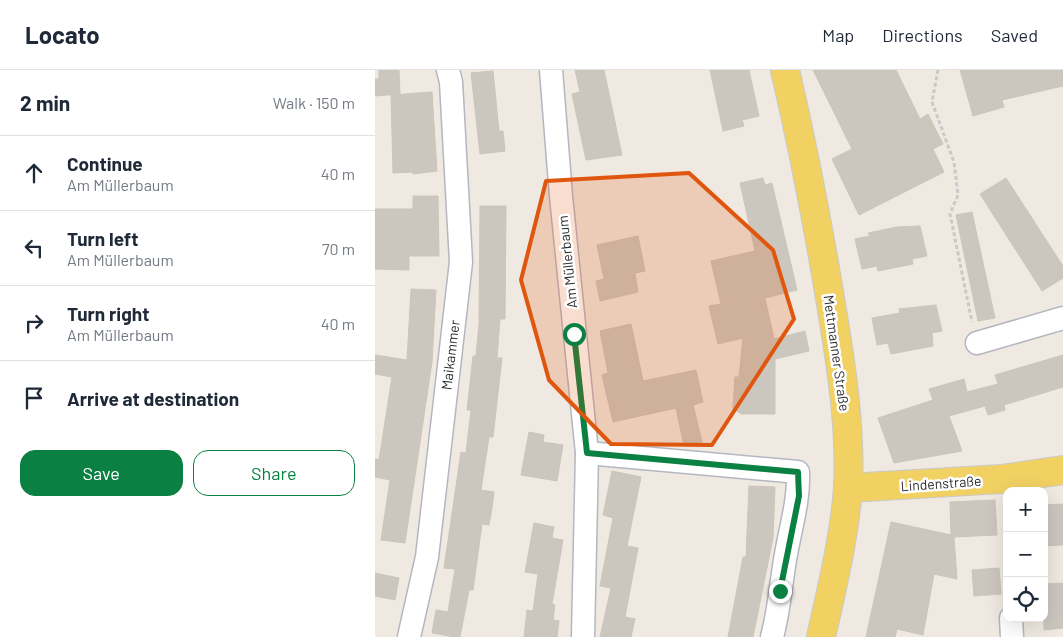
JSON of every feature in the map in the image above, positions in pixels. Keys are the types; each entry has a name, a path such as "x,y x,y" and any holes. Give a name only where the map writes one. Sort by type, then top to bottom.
{"main road":[{"name":"Mettmanner Straße","path":"785,70 804,156 841,361 848,439 848,488 841,550 821,637"},
{"name":"Lindenstraße","path":"848,488 1002,479 1063,470"}],"street":[{"name":"Maikammer","path":"409,637 427,557 461,262 448,70"},
{"name":"Am Müllerbaum","path":"551,70 561,196 587,453 583,637"},
{"path":"977,343 1063,318"},
{"path":"587,453 798,472 799,496 787,549 777,619 772,637"},
{"path":"1011,622 1012,637"}],"path":[{"path":"938,70 932,102 954,162 958,196 951,214 977,343"}],"highlighted area":[{"path":"689,173 773,250 794,319 712,445 611,444 549,380 521,280 546,181"}],"building":[{"path":"379,70 399,70 400,94 375,96 375,79 379,79"},
{"path":"575,70 604,70 622,155 586,160 572,94 580,92"},
{"path":"710,70 749,70 759,116 742,120 744,126 723,131"},
{"path":"813,70 896,70 920,119 928,114 943,144 933,149 944,172 859,215 832,159 852,149"},
{"path":"960,70 1063,70 1063,86 1002,100 1004,107 973,116"},
{"path":"493,71 499,131 503,131 505,151 480,154 471,73"},
{"path":"432,92 437,171 413,174 413,172 393,173 391,95"},
{"path":"763,178 765,185 772,183 797,290 765,298 774,339 805,331 809,351 775,359 775,414 741,414 733,408 735,377 739,377 743,338 718,344 709,306 721,304 711,261 755,251 740,183"},
{"path":"1006,178 1063,266 1063,278 1042,291 980,194"},
{"path":"413,196 438,196 439,256 409,256 409,270 375,269 375,209 413,209"},
{"path":"480,206 506,206 505,319 500,319 497,358 502,358 493,437 489,437 481,490 494,492 492,508 489,525 482,524 473,590 469,590 460,637 455,637 432,633 436,610 448,612 455,569 444,568 461,452 466,453 471,410 467,410 473,356 476,356 479,324"},
{"path":"972,212 995,318 978,321 956,215"},
{"path":"920,226 927,256 912,259 913,264 878,271 877,266 862,269 855,239 870,236 868,233 897,227"},
{"path":"638,236 645,271 635,273 638,292 600,301 596,281 604,279 597,245"},
{"path":"411,289 436,290 432,362 405,543 381,540 390,480 375,477 375,459 379,460 392,377 375,374 375,355 407,360"},
{"path":"936,305 942,331 932,333 933,346 891,354 888,343 877,345 872,318 900,313 899,309"},
{"path":"631,324 643,381 696,370 703,402 693,405 702,442 684,446 676,408 613,422 602,375 608,373 600,331"},
{"path":"1063,355 1063,387 1004,405 1005,410 988,415 985,406 949,416 962,451 894,463 878,418 933,400 929,389 964,379 967,392 998,384 995,375"},
{"path":"529,432 544,435 543,442 563,445 557,481 521,475"},
{"path":"612,471 641,477 627,546 638,548 625,617 635,619 631,637 600,637 611,588 600,586 613,518 603,515"},
{"path":"749,486 775,487 773,538 753,637 728,637 743,557 746,557"},
{"path":"995,500 997,535 954,537 957,579 934,574 923,635 897,629 895,637 866,637 891,522 951,535 950,502"},
{"path":"1063,504 1063,545 1048,546 1048,505"},
{"path":"534,523 554,527 552,538 563,540 552,604 555,605 553,620 559,621 557,637 524,637 527,610 533,611 538,574 525,572"},
{"path":"999,568 1001,594 974,596 972,570"},
{"path":"375,573 399,578 395,600 375,596"},
{"path":"1063,583 1063,628 1044,630 1044,622 1048,622 1048,584"}],"route":[{"path":"574,334 587,453 798,472 799,496 780,591"}]}
